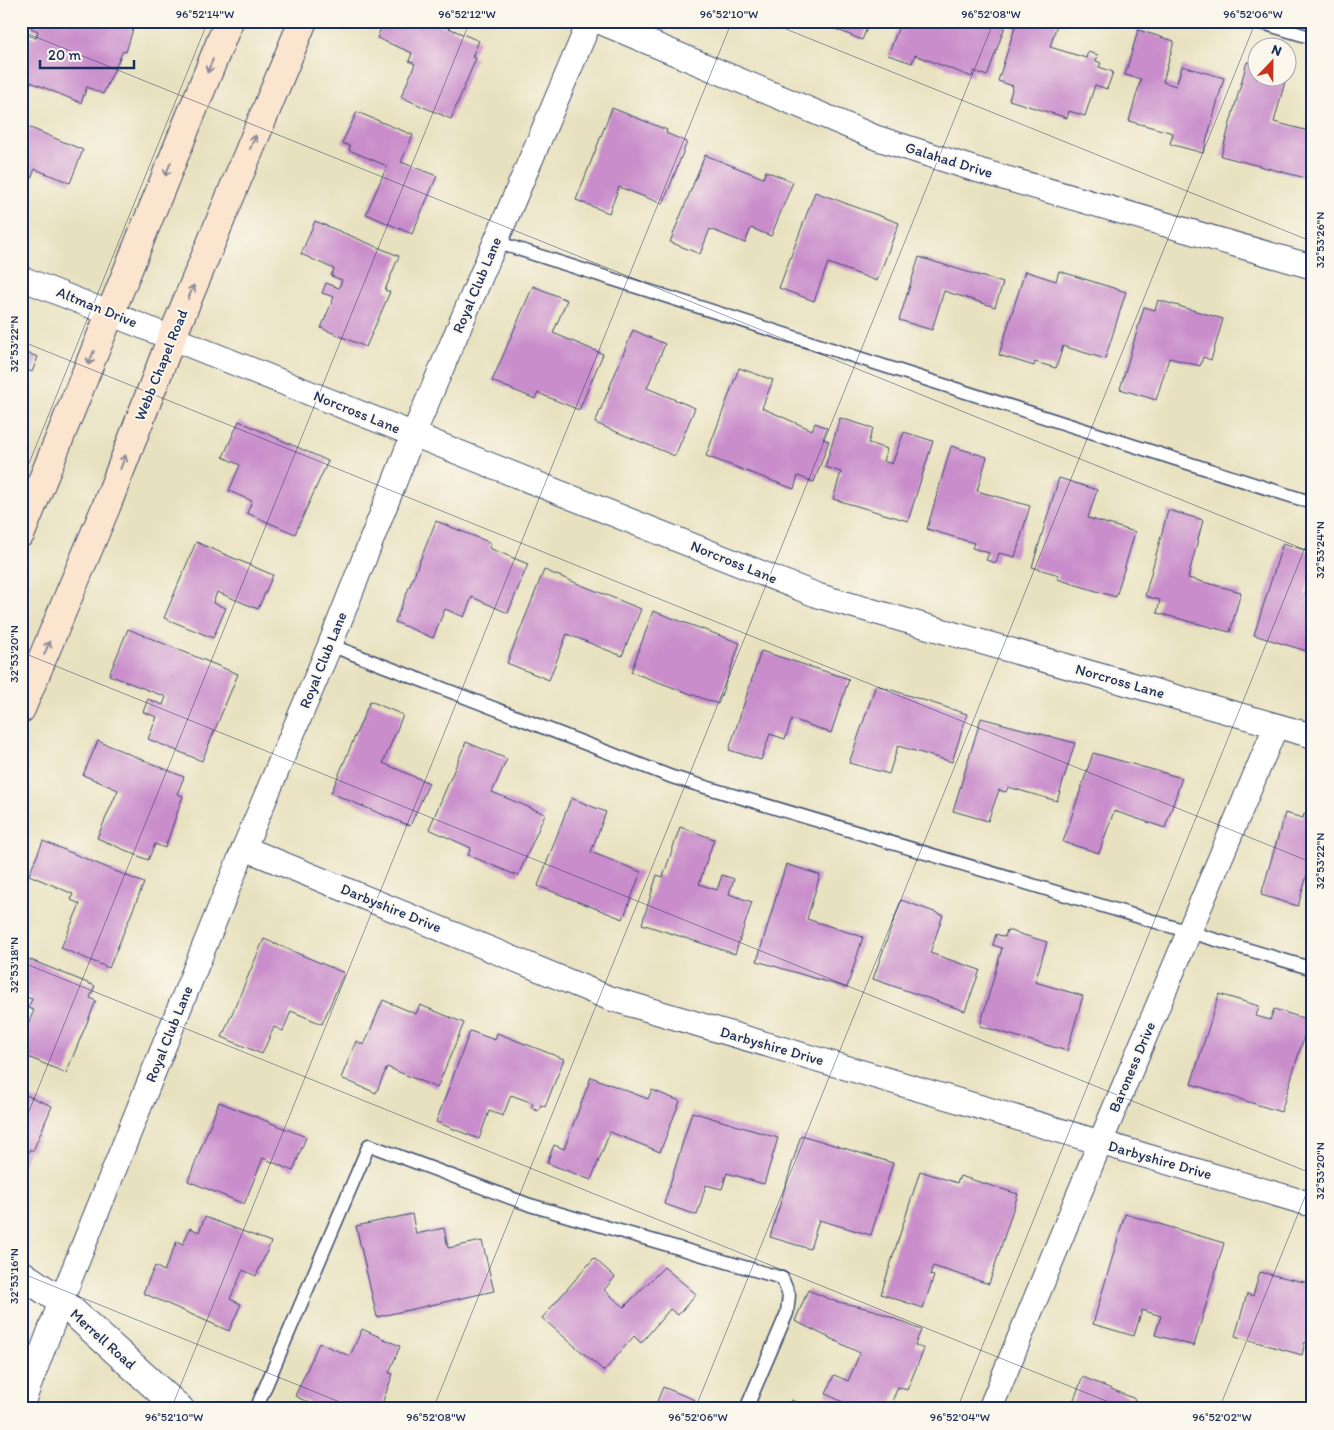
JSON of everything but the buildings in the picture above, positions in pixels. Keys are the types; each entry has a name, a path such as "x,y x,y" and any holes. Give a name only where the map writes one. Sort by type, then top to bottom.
{"main road":[{"path":"21,533 229,21"},
{"name":"Webb Chapel Road","path":"21,709 106,507 172,337 303,21"}],"street":[{"name":"Royal Club Lane","path":"21,1407 61,1301 244,848 330,645 414,435 590,21"},
{"name":"Galahad Drive","path":"598,21 877,138 974,169 1313,267"},
{"name":"Altman Drive","path":"21,278 172,337"},
{"name":"Norcross Lane","path":"172,337 819,596 1313,736"},
{"name":"Baroness Drive","path":"990,1409 1188,932 1276,726"},
{"name":"Darbyshire Drive","path":"244,848 608,998 1313,1205"},
{"name":"Merrell Road","path":"21,1274 61,1301 180,1409"}],"lane":[{"path":"1256,21 1313,38"},
{"path":"496,242 1313,503"},
{"path":"330,645 672,777 1313,969"},
{"path":"256,1409 369,1144 530,1205 782,1278 789,1295 787,1313 746,1409"}]}
